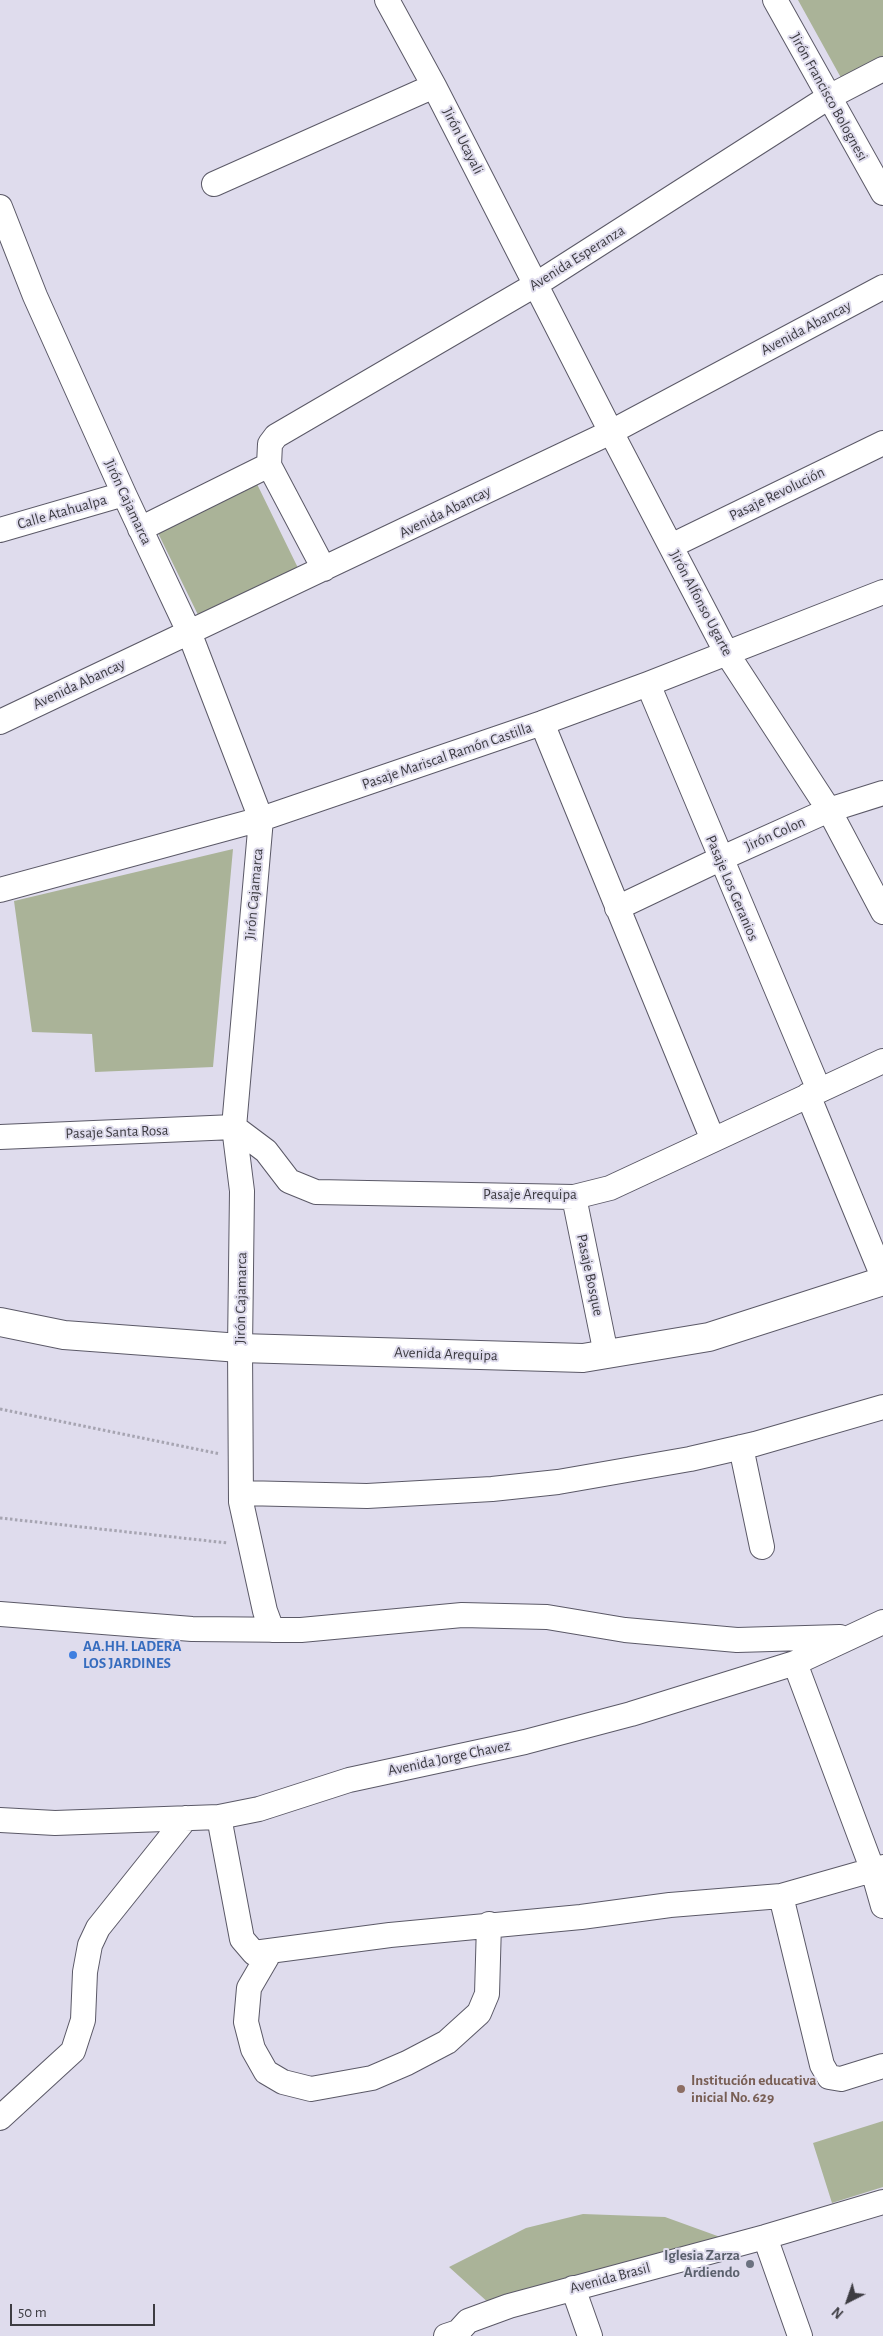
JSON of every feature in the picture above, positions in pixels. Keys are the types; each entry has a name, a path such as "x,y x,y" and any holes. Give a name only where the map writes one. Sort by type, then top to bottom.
{"main road":[{"name":"Avenida Arequipa","path":"0,1322 64,1335 240,1348 584,1358 709,1337 883,1281"}],"street":[{"name":"Jirón Ucayali","path":"386,0 434,86 535,285"},
{"name":"Jirón Francisco Bolognesi","path":"775,0 883,193"},
{"name":"Avenida Esperanza","path":"140,529 270,455 276,436 535,285 829,98 883,69"},
{"path":"214,184 434,86"},
{"name":"Jirón Cajamarca","path":"0,207 35,296 140,529 189,632 261,819 234,1127 242,1191 241,1502 265,1611 272,1630"},
{"name":"Jirón Alfonso Ugarte","path":"535,285 726,652 829,810 883,912"},
{"name":"Avenida Abancay","path":"0,722 324,570 611,432 883,288"},
{"name":"Pasaje Revolución","path":"671,546 883,443"},
{"path":"270,455 324,570"},
{"name":"Calle Atahualpa","path":"0,530 124,494"},
{"name":"Pasaje Mariscal Ramón Castilla","path":"0,890 261,819 542,724 883,592"},
{"name":"Pasaje Los Geranios","path":"648,684 813,1092 883,1277"},
{"path":"542,724 713,1140"},
{"name":"Jirón Colon","path":"617,908 829,810 883,793"},
{"name":"Pasaje Arequipa","path":"234,1127 266,1151 289,1181 316,1192 574,1197 610,1188 883,1061"},
{"name":"Pasaje Santa Rosa","path":"0,1137 234,1127"},
{"name":"Pasaje Bosque","path":"574,1197 606,1354"},
{"path":"242,1493 367,1496 492,1489 624,1472 741,1447 883,1408"},
{"path":"741,1447 762,1547"},
{"path":"0,1614 165,1628 272,1630 301,1630 462,1614 547,1617 625,1630 736,1640 850,1637"},
{"name":"Avenida Jorge Chavez","path":"0,1820 55,1823 219,1817 259,1809 349,1780 525,1742 631,1714 795,1663 883,1622"},
{"path":"795,1663 878,1869 883,1906"},
{"path":"219,1817 242,1939 254,1953 489,1924 581,1917 670,1905 781,1896 878,1869"},
{"path":"0,2118 73,2051 83,2020 85,1972 90,1945 98,1928 186,1818"},
{"path":"781,1896 822,2066 829,2077 841,2079 883,2066"},
{"path":"270,1952 249,1988 246,2022 253,2049 266,2072 283,2082 311,2089 372,2078 407,2063 447,2042 479,2013 487,1994 489,1924"},
{"name":"Avenida Brasil","path":"454,2335 468,2321 509,2306 765,2237 883,2202"},
{"path":"765,2237 800,2336"},
{"path":"573,2288 590,2336"}],"path":[{"path":"0,1409 241,1458"},
{"path":"0,1518 250,1545"}],"green space":[{"path":"798,0 883,0 883,59 845,85"},
{"path":"257,484 298,568 200,619 158,533"},
{"path":"233,849 213,1067 95,1072 92,1034 32,1032 14,901"},
{"path":"883,2121 883,2187 832,2203 813,2143"},
{"path":"583,2214 665,2217 734,2242 491,2305 449,2267 526,2228"}],"place":[{"name":"AA.HH. LADERA LOS JARDINES","path":"73,1655"},
{"name":"Institución educativa inicial No. 629","path":"681,2089"},
{"name":"Iglesia Zarza Ardiendo","path":"750,2264"}]}
